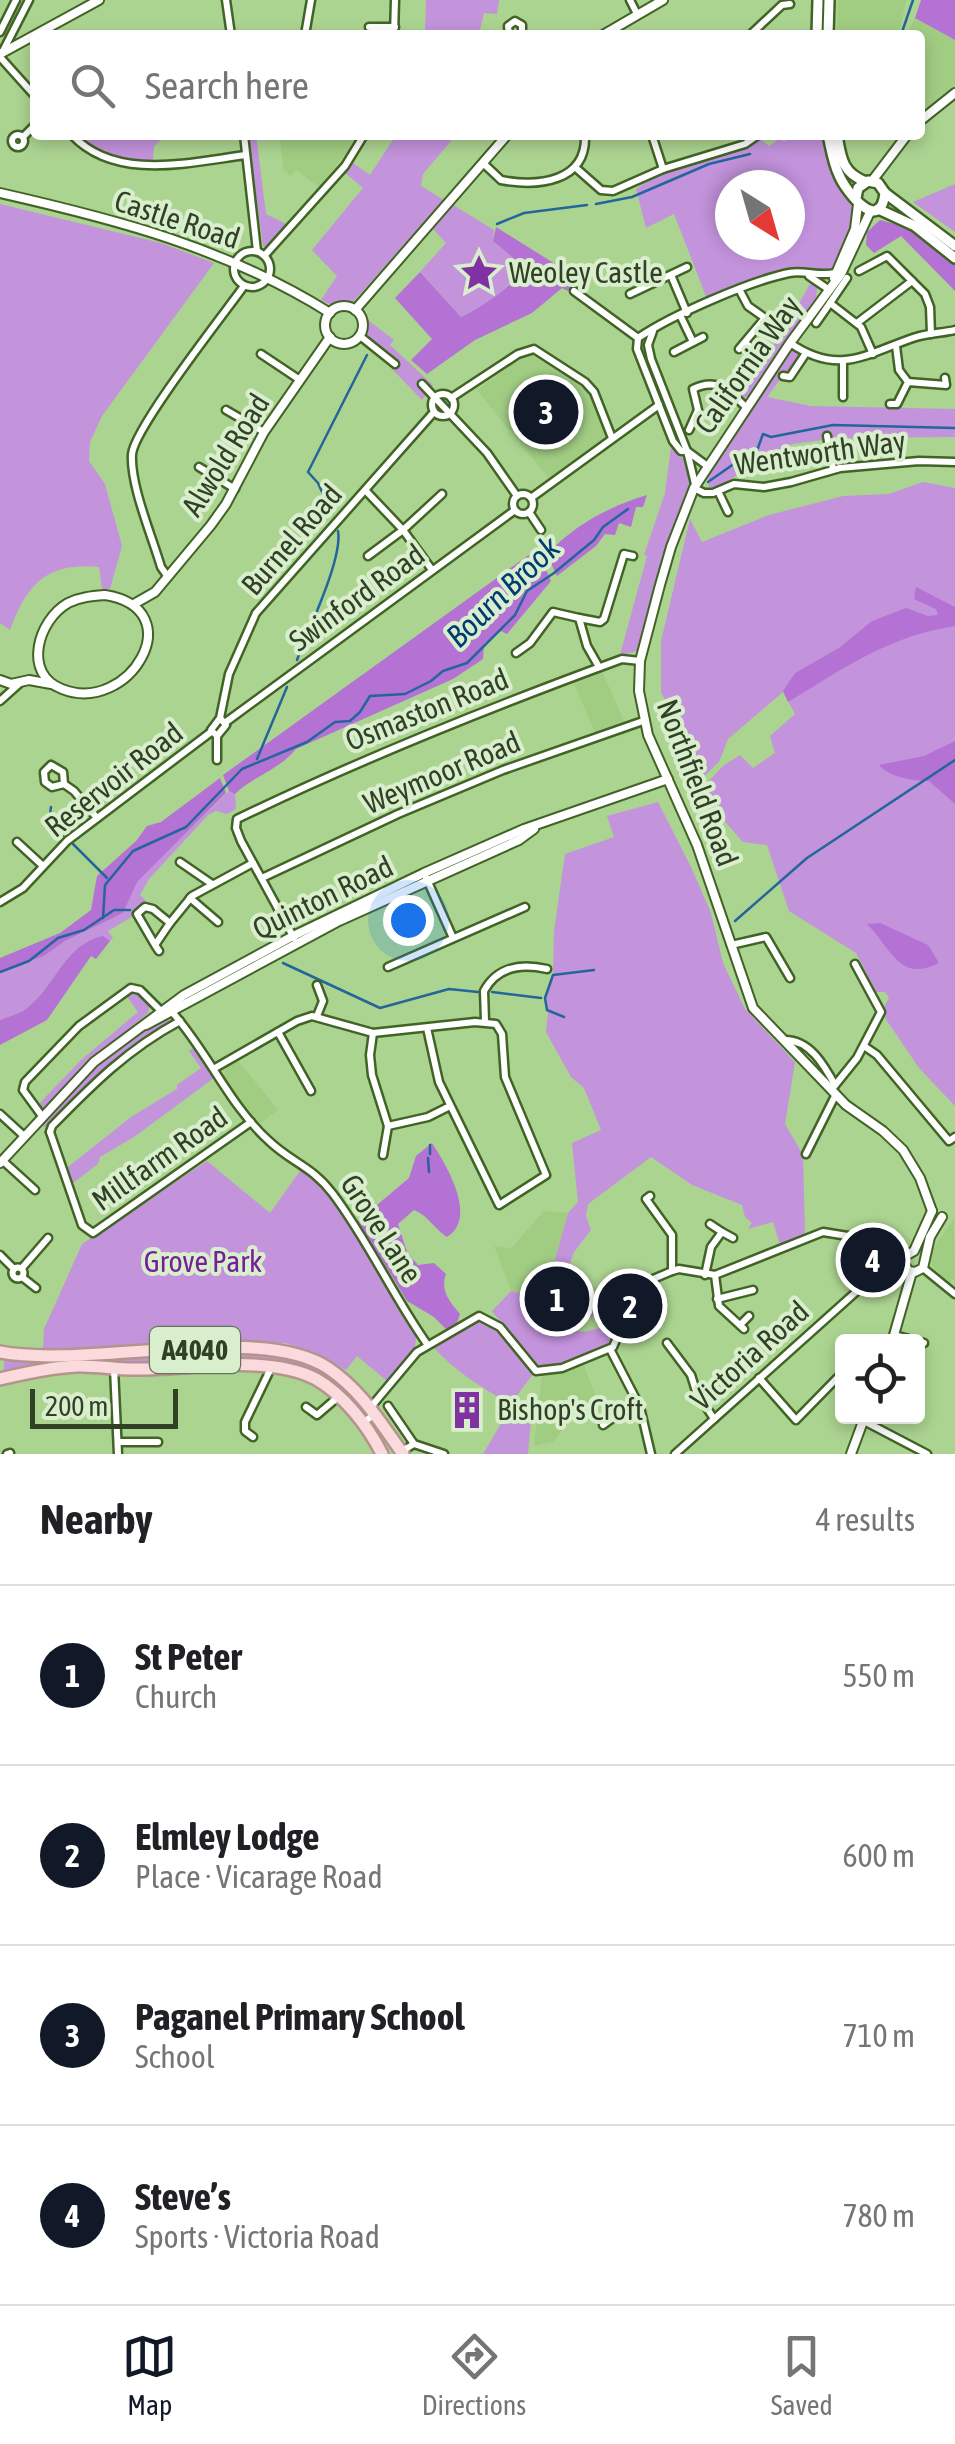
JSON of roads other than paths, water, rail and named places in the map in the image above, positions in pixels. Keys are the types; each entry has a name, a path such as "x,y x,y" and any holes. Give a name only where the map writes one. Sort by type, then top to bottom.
{"main road":[{"path":"818,0 818,30"},
{"path":"828,30 829,0"},
{"path":"829,140 839,177 857,201 915,226 955,258"},
{"path":"838,140 845,169 851,176 884,190 955,246"},
{"path":"857,201 858,188 868,181"},
{"path":"874,210 884,202 884,190"},
{"path":"244,1348 244,1366"},
{"name":"A4040","path":"0,1352 42,1356 244,1348 312,1358 338,1375 370,1408 402,1453"},
{"name":"A4040","path":"0,1379 78,1366 271,1368 306,1375 338,1397 363,1423 382,1454"}],"street":[{"path":"0,32 16,0"},
{"path":"1,54 29,0"},
{"path":"45,30 99,0"},
{"path":"226,0 230,30"},
{"path":"306,30 311,0"},
{"path":"394,30 395,0"},
{"path":"630,0 637,14"},
{"path":"611,30 663,0"},
{"path":"755,30 782,5 790,4"},
{"path":"508,30 515,21 522,25 522,30"},
{"path":"369,27 388,30"},
{"path":"1,54 30,38"},
{"path":"1,54 30,90"},
{"path":"925,117 955,92"},
{"path":"23,136 30,130"},
{"path":"79,140 96,152 129,164 162,165 246,155"},
{"path":"244,140 261,253 271,268 259,286 244,286"},
{"path":"244,286 235,275 236,261 242,254 261,253 344,166 361,140"},
{"path":"355,310 504,140"},
{"path":"484,163 501,180 510,182 558,179 576,168 585,140"},
{"path":"653,140 662,169"},
{"path":"576,168 601,190 612,191 662,169 751,140"},
{"path":"868,181 903,140"},
{"path":"884,190 891,154"},
{"name":"Castle Road","path":"0,194 159,234 236,261 269,276 330,314"},
{"name":"California Way","path":"832,282 855,229 857,201"},
{"name":"California Way","path":"704,469 848,263 874,210"},
{"path":"859,271 887,256 928,300 931,334"},
{"path":"630,294 687,267"},
{"path":"804,272 832,282"},
{"path":"638,338 768,278 804,272 832,282"},
{"path":"671,274 693,342"},
{"path":"816,324 848,278"},
{"path":"857,323 912,281"},
{"path":"168,577 136,482 132,452 146,423 244,286"},
{"path":"739,289 748,306 767,320 742,346 762,355"},
{"path":"574,291 638,338"},
{"path":"830,303 857,323 873,354"},
{"path":"339,307 355,310 363,324 360,336 342,344 330,337 326,328 330,314 339,307"},
{"path":"654,329 648,345 687,451 694,486"},
{"path":"790,343 806,353 843,362 955,330"},
{"path":"360,336 394,364"},
{"name":"Alwold Road","path":"134,604 155,592 211,526 264,432 330,337"},
{"path":"638,338 637,348 672,442 704,469"},
{"path":"674,352 703,338"},
{"path":"896,346 899,370 908,382 946,385 945,378"},
{"path":"451,398 527,349 534,349 594,392 612,438"},
{"path":"783,376 790,377 806,353"},
{"path":"261,354 300,380"},
{"path":"843,362 843,397"},
{"path":"890,404 898,404 908,382"},
{"path":"422,384 487,453 517,496"},
{"path":"691,425 698,410 691,386 722,386 746,407"},
{"path":"442,394 451,398 454,404 450,413 442,416 434,412 435,397 442,394"},
{"path":"531,498 659,405"},
{"path":"226,410 264,432"},
{"name":"Burnel Road","path":"223,720 228,674 256,613 434,412"},
{"path":"827,436 833,469"},
{"name":"Wentworth Way","path":"694,486 704,493 734,484 764,487 792,482 833,469 918,461 955,462"},
{"path":"199,466 234,488"},
{"name":"Northfield Road","path":"704,469 670,546 640,660 643,721 697,844 753,1008 835,1089 846,1105 884,1131 903,1150 920,1178 935,1218"},
{"path":"366,490 403,530 432,570"},
{"path":"718,491 728,512"},
{"path":"368,556 442,494"},
{"path":"525,494 531,498 529,512 520,514 515,510 517,496 525,494"},
{"name":"Swinford Road","path":"223,720 515,510"},
{"path":"529,512 541,530"},
{"path":"516,653 530,644 553,612 600,622 604,619 624,554 633,556"},
{"name":"Alwold Road","path":"2,682 51,684 84,694 116,685 140,662 148,641 146,620 155,592"},
{"path":"0,701 39,666 42,632 66,605 89,596 106,595 134,604 146,620"},
{"path":"579,618 587,646 599,667"},
{"name":"Osmaston Road","path":"253,862 237,832 237,819 392,747 622,658 640,660"},
{"path":"39,666 51,684"},
{"path":"2,682 8,694"},
{"name":"Reservoir Road","path":"0,902 23,888 67,841 96,818 214,734 223,720"},
{"name":"Weymoor Road","path":"262,878 502,770 643,721"},
{"path":"214,734 217,760"},
{"name":"Quinton Road","path":"1,1161 94,1062 160,1013 294,939 425,876 519,840 542,824 668,779"},
{"path":"64,784 96,818"},
{"path":"17,842 43,866"},
{"path":"180,862 212,884"},
{"path":"170,922 150,908 137,914 157,948 170,922 190,898 253,862 294,939"},
{"path":"425,876 453,938"},
{"path":"190,898 218,922"},
{"path":"388,968 525,907"},
{"path":"730,945 766,937 790,978"},
{"path":"484,1021 484,992 496,976 521,960 546,969"},
{"path":"806,1154 835,1089 864,1046 880,1012 854,964"},
{"path":"317,1016 323,1001 321,986"},
{"path":"42,1116 22,1090 24,1082 79,1026 131,988 140,990 160,1013"},
{"path":"876,1000 885,996"},
{"name":"Grove Lane","path":"175,1007 180,1021 251,1122 270,1142 317,1173 357,1229 427,1344"},
{"path":"215,1068 297,1021 317,1016 374,1032 484,1021 496,1024 502,1034 505,1077 546,1170 546,1175 500,1205 434,1070 426,1028"},
{"path":"0,1114 27,1133 50,1132 106,1072 144,1040 180,1021"},
{"path":"278,1032 311,1091"},
{"path":"374,1032 372,1076 388,1126 383,1155"},
{"path":"864,1046 877,1055 949,1142 955,1137"},
{"path":"388,1126 428,1117 450,1106"},
{"name":"Millfarm Road","path":"50,1132 82,1225 94,1233 251,1122"},
{"path":"1,1161 36,1190"},
{"path":"645,1199 672,1235 672,1271"},
{"path":"912,1272 904,1266 908,1255 935,1218 955,1211"},
{"path":"923,1268 935,1218"},
{"path":"710,1224 733,1238"},
{"path":"705,1275 711,1247 722,1232"},
{"path":"370,1408 427,1344 450,1335 473,1318 484,1316 500,1327 536,1371 562,1368 610,1349 619,1333 615,1299 672,1271 715,1274 822,1232 896,1244 908,1255 924,1256"},
{"path":"20,1271 48,1238"},
{"name":"Victoria Road","path":"675,1454 885,1266 908,1255"},
{"path":"0,1256 36,1288"},
{"path":"912,1272 923,1268"},
{"path":"923,1268 953,1289"},
{"path":"894,1334 912,1272"},
{"path":"715,1274 719,1306 742,1327 749,1316"},
{"path":"718,1298 754,1290"},
{"path":"668,1342 714,1419"},
{"path":"610,1349 637,1400 650,1454"},
{"path":"114,1368 118,1454"},
{"path":"253,1437 245,1431 246,1422 271,1368"},
{"path":"759,1378 796,1420 835,1380"},
{"path":"306,1408 319,1419 338,1397"},
{"path":"603,1425 637,1400"},
{"path":"350,1409 362,1403 370,1408 372,1416 363,1423"},
{"path":"388,1406 414,1444 444,1454"},
{"path":"851,1454 863,1424"},
{"path":"874,1424 928,1454"},
{"path":"118,1442 158,1442"},
{"path":"402,1453 414,1444"}],"waterway":[{"path":"903,30 913,0"},
{"path":"596,204 632,197 709,164 750,154"},
{"path":"497,224 524,213 587,205"},
{"path":"332,514 318,483 308,472 367,355"},
{"name":"Bourn Brook","path":"708,482 738,461 755,456 763,434 771,437 833,425 955,428"},
{"name":"Bourn Brook","path":"103,918 105,885 133,851 186,827 242,769 307,742 335,722 350,721 370,696 405,694 443,671 467,663 515,615 527,591 554,573 628,509"},
{"path":"297,660 330,576 338,531"},
{"path":"257,759 287,687"},
{"path":"735,921 807,858 955,760"},
{"path":"51,807 49,821 63,835"},
{"path":"73,844 107,878"},
{"name":"Bourn Brook","path":"0,972 29,961 58,938 84,930 114,910 130,910"},
{"path":"283,963 380,1008 449,989 478,992"},
{"path":"564,1017 547,1010 545,998 553,975 594,970"},
{"path":"492,992 541,998"},
{"path":"430,1145 430,1154"},
{"path":"428,1158 429,1172"}],"place":[{"name":"Weoley Castle","path":"479,273"},
{"name":"Paganel Primary School","path":"546,412"},
{"name":"Steve’s","path":"873,1260"},
{"name":"St Peter","path":"557,1299"},
{"name":"Elmley Lodge","path":"630,1306"},
{"name":"Bishop's Croft","path":"467,1410"}],"park label":[{"name":"Grove Park","path":"203,1262"}]}
